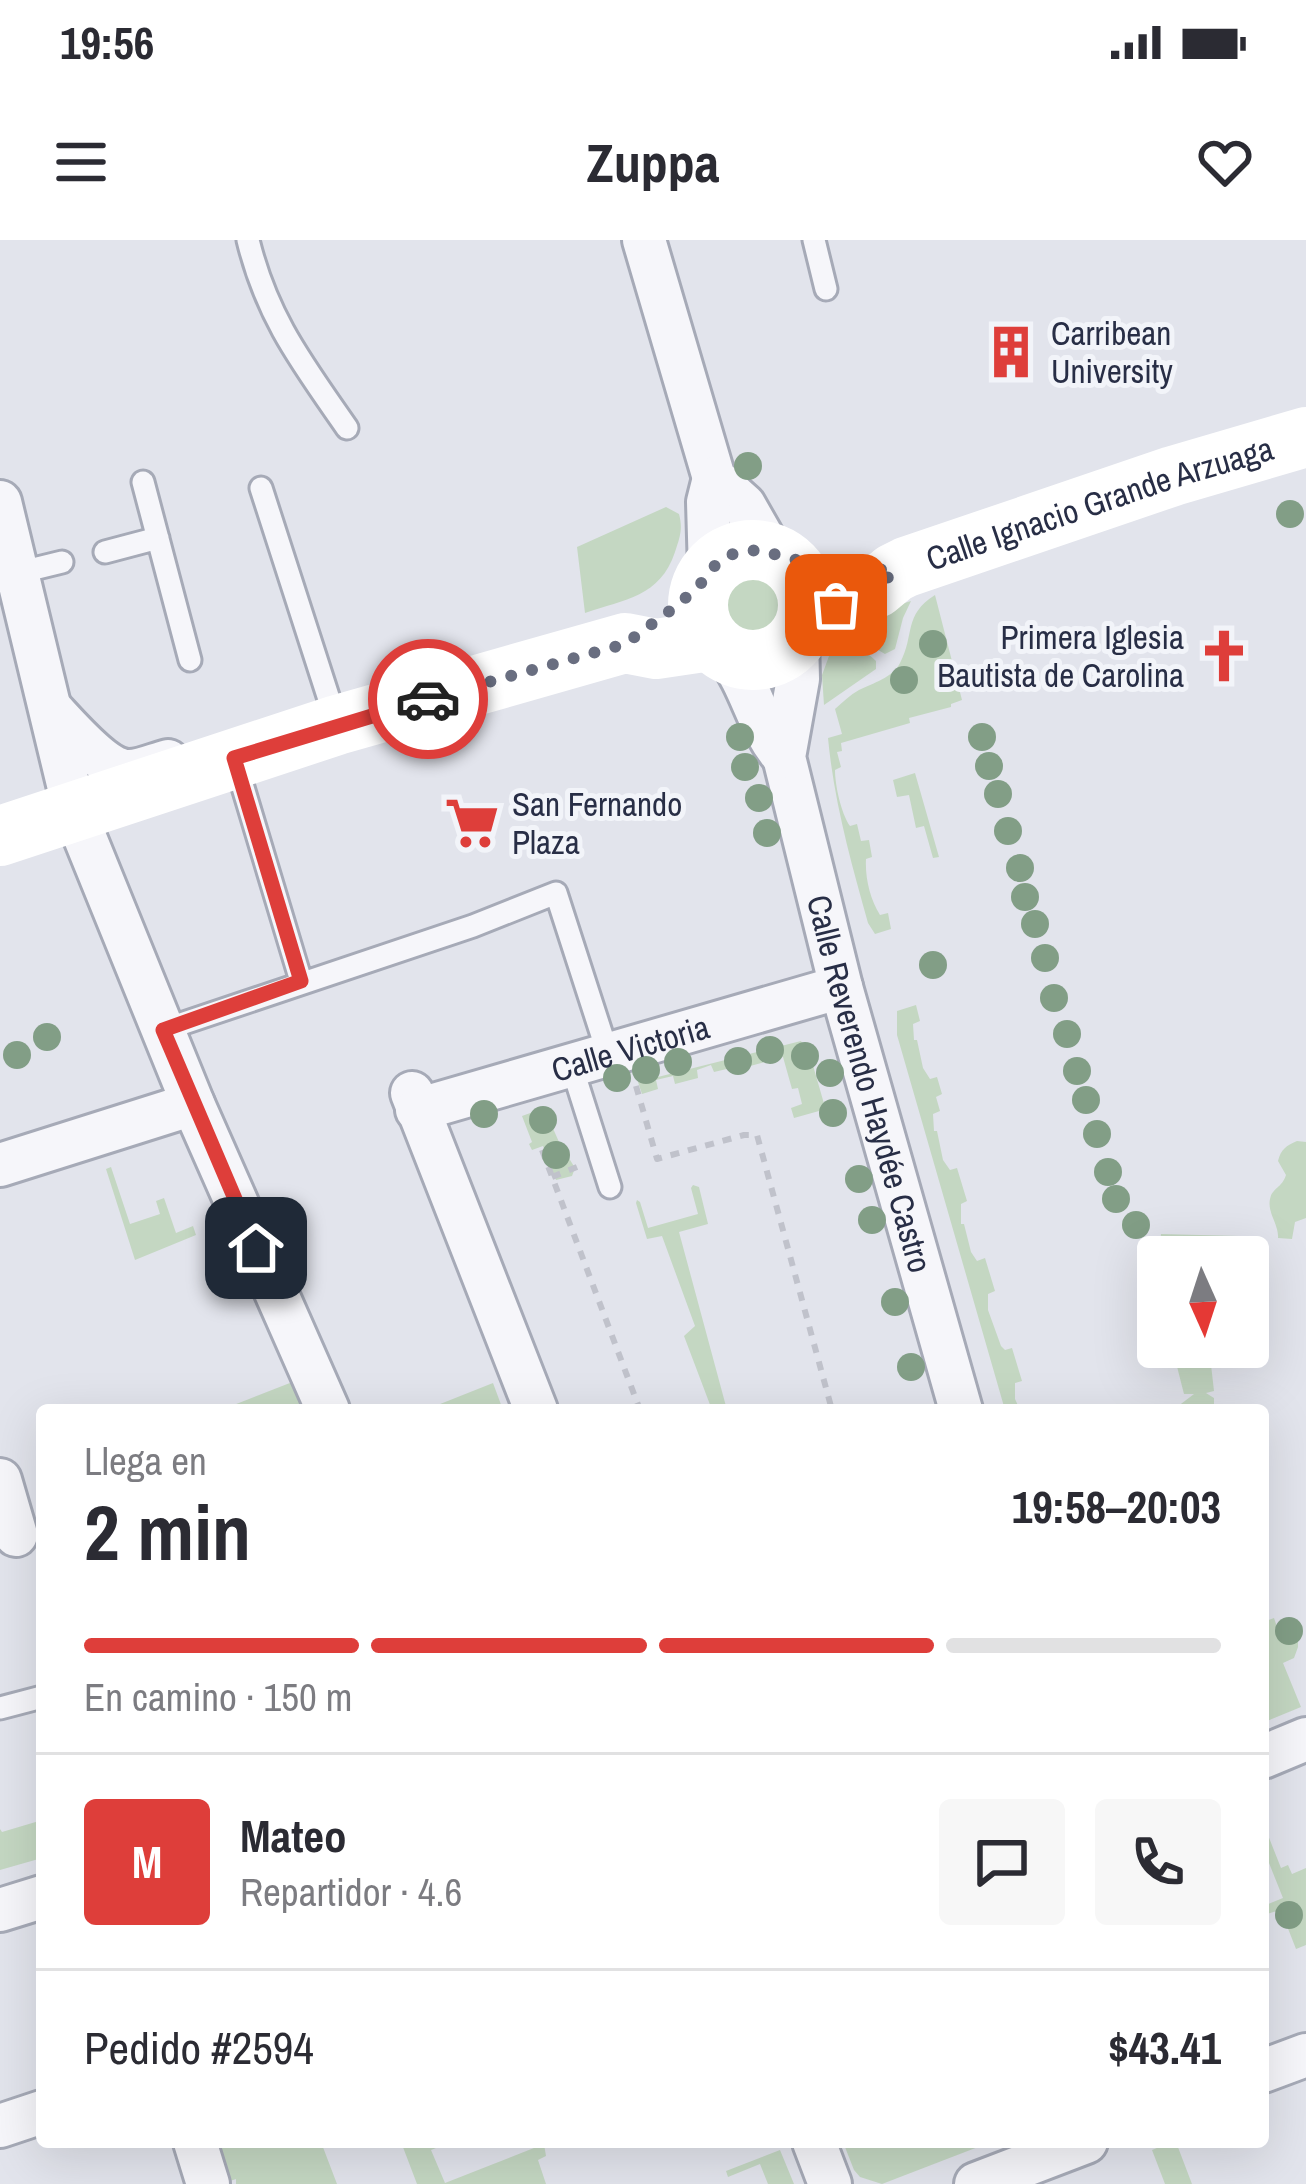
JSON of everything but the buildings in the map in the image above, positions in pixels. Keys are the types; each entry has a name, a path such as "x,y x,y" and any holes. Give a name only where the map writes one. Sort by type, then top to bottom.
{"street":[{"path":"644,240 714,478 708,502 706,576 697,601 699,622 718,648"},
{"name":"Calle Ignacio Grande Arzuaga","path":"800,634 847,599 884,583 894,572 1173,476 1306,437"},
{"path":"714,478 744,505 775,555"},
{"path":"0,502 75,813 193,1104 325,1404"},
{"path":"0,836 337,725 625,644 675,607 717,563 735,553 758,550 775,555 796,569 806,588 808,610 800,634 789,648 770,658 748,661 718,648 656,649 625,644"},
{"name":"Calle Ignacio Grande Arzuaga","path":"775,555 894,572"},
{"name":"Calle Reverendo Haydée Castro","path":"800,634 798,680 784,757 841,987 959,1404"},
{"name":"Calle Reverendo Haydée Castro","path":"718,648 744,679 772,743 784,757"},
{"path":"50,709 109,764 125,772 181,758 229,759"},
{"name":"Calle Victoria","path":"534,1404 415,1102 604,1065 841,987"},
{"path":"0,1165 193,1104"},
{"path":"0,1480 19,1534"},
{"path":"1269,1754 1306,1739"},
{"path":"0,1910 36,1899"},
{"path":"1269,2069 1306,2055"},
{"path":"0,2126 36,2114"},
{"path":"197,2148 208,2184"},
{"path":"816,2148 830,2184"},
{"path":"976,2184 1070,2148"}],"lane":[{"path":"248,240 258,280 282,334 346,428"},
{"path":"814,240 826,289"},
{"path":"143,482 190,660"},
{"path":"262,488 337,725"},
{"path":"105,552 158,538"},
{"path":"16,573 62,562"},
{"path":"229,759 301,981"},
{"path":"163,1030 473,926 556,893 604,1065 610,1187"},
{"path":"0,1708 36,1698"}],"path":[{"path":"604,1065 657,1159 757,1135 830,1404"},
{"path":"542,1150 638,1404"},
{"path":"552,1177 575,1168"}],"green space":[{"path":"666,507 679,514 681,529 660,579 639,594 585,613 577,547"},
{"path":"749,572 773,578 785,591 786,600 779,632 755,644 742,643 723,621 717,603 734,578"},
{"path":"935,595 962,700 909,718 910,723 841,743 842,751 837,752 841,767 835,776 841,807 850,826 857,824 861,841 869,840 869,888 880,915 888,913 891,929 875,934 844,832 828,738 842,734 835,709 897,668 918,610"},
{"path":"911,601 895,649 885,654 874,647 865,635 863,618"},
{"path":"832,648 866,653 876,661 876,669 824,705 822,675"},
{"path":"915,773 939,857 933,858 924,826 916,828 909,795 897,797 893,780"},
{"path":"916,1005 920,1021 913,1024 914,1040 923,1068 930,1079 937,1077 942,1094 936,1097 940,1111 933,1114 934,1131 943,1160 950,1170 957,1168 967,1201 961,1204 961,1224 971,1252 977,1261 985,1258 995,1291 988,1294 988,1310 1001,1346 1012,1348 1022,1381 1015,1383 1017,1404 1003,1404 897,1035 897,1011"},
{"path":"801,1041 829,1121 823,1123 819,1111 794,1118 791,1108 802,1104 798,1088 792,1089 783,1057 732,1071 714,1072 711,1065 697,1070 698,1078 675,1084 673,1076 656,1080 658,1089 642,1094 638,1082"},
{"path":"544,1108 575,1168 572,1176 556,1180 543,1146 532,1150 529,1144 522,1116"},
{"path":"1297,1141 1306,1142 1306,1218 1295,1222 1292,1239 1278,1238 1270,1199 1286,1175 1278,1161 1281,1154"},
{"path":"111,1167 130,1224 160,1214 156,1201 164,1198 176,1233 193,1226 196,1235 135,1260 106,1169"},
{"path":"699,1187 708,1224 679,1232 725,1404 710,1404 684,1336 695,1326 662,1236 647,1239 636,1203 640,1202 648,1228 698,1214 691,1188"},
{"path":"1177,1368 1211,1368 1214,1391 1206,1393 1214,1404 1181,1404 1194,1394 1184,1394"},
{"path":"295,1381 305,1404 236,1404"},
{"path":"493,1383 501,1404 440,1404"},
{"path":"1274,1618 1278,1630 1298,1623 1294,1658 1283,1663 1301,1707 1269,1720 1269,1620"},
{"path":"36,1822 36,1860 0,1870 0,1829"},
{"path":"1269,1838 1281,1868 1288,1865 1292,1874 1306,1868 1306,1945 1296,1949 1277,1911 1269,1913 1269,1904 1283,1898 1269,1863"},
{"path":"221,2148 323,2148 337,2184 236,2184 236,2179 230,2181"},
{"path":"403,2148 436,2148 431,2150 445,2183 545,2148 546,2156 538,2160 546,2184 417,2184"},
{"path":"845,2148 975,2148 882,2184 854,2170"},
{"path":"1178,2148 1192,2184 1165,2184 1152,2150"},
{"path":"780,2150 794,2184 768,2184 760,2164 728,2177 726,2171"}],"way so far":[{"path":"428,699 625,644 698,587 717,563 735,553 758,550 808,563 894,572 876,588 836,605"}],"place":[{"name":"Carribean University","path":"1011,352"},
{"name":"Primera Iglesia Bautista de Carolina","path":"1224,656"},
{"name":"San Fernando Plaza","path":"472,823"}],"route":[{"path":"256,1248 163,1030 301,981 234,758 428,699"}]}
